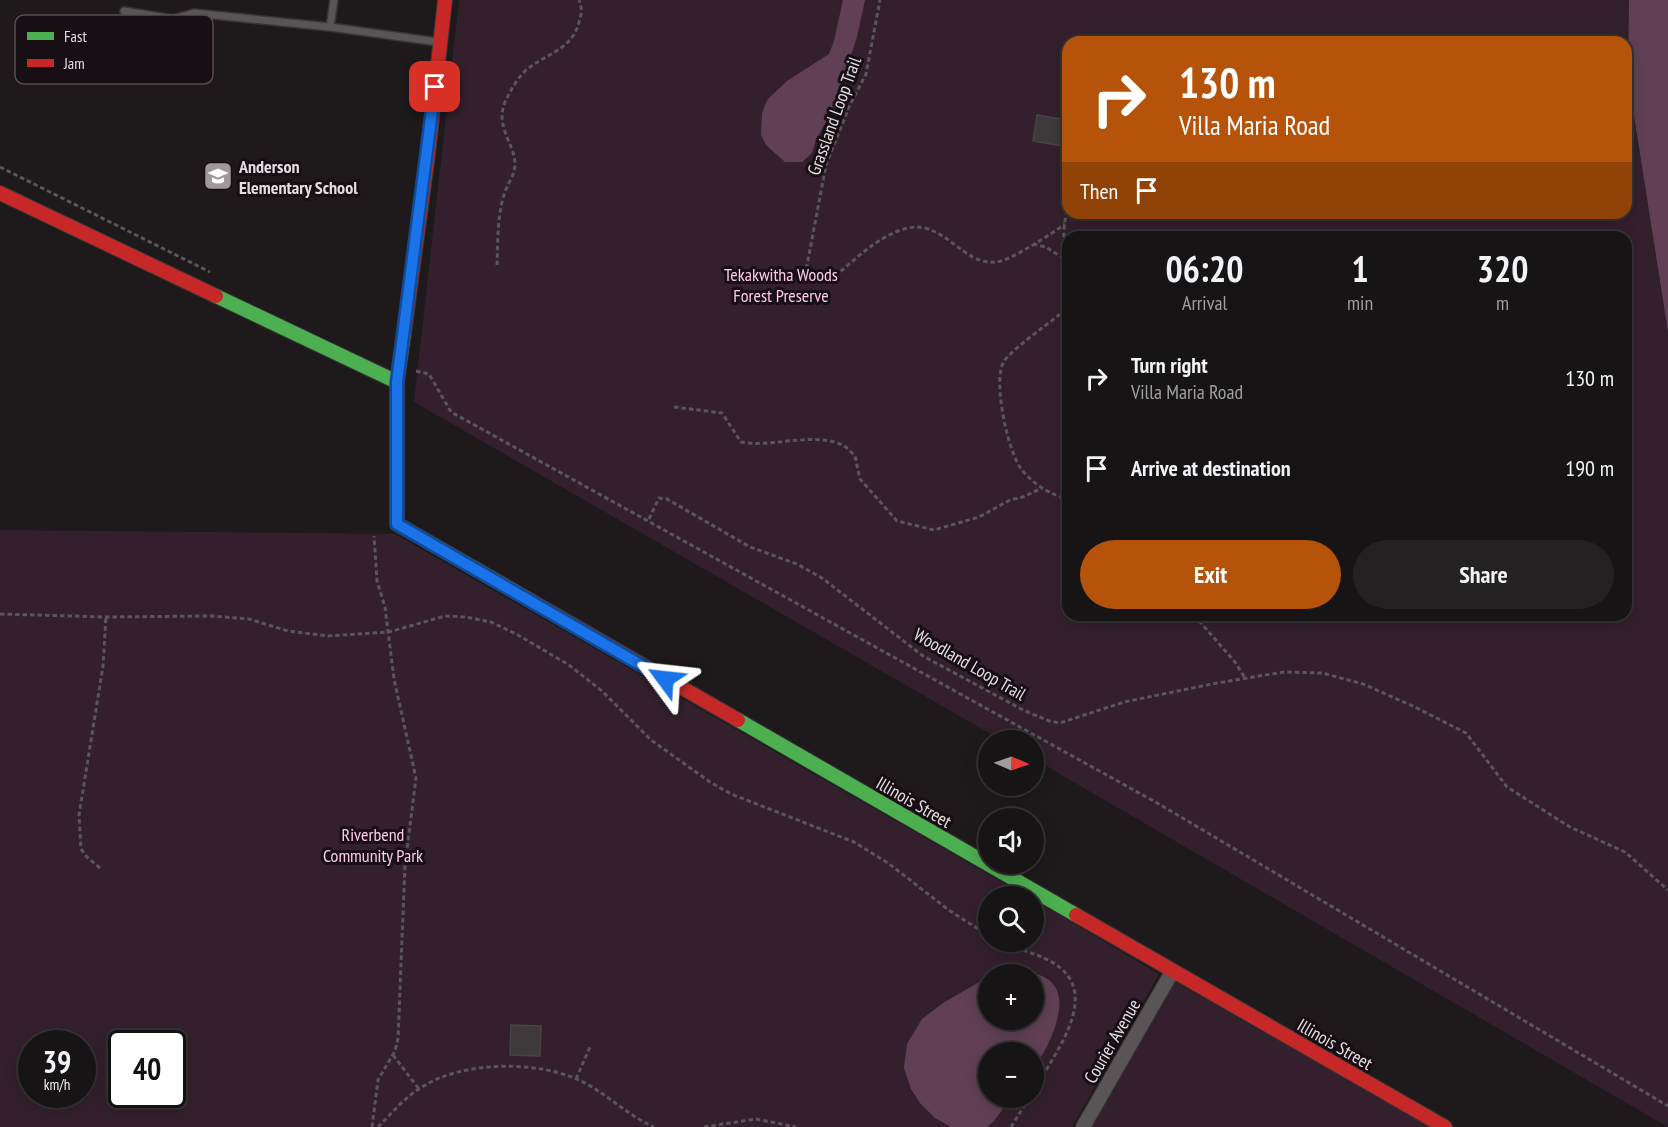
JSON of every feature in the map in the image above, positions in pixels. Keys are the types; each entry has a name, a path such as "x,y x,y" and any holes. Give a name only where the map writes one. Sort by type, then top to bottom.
{"street":[{"path":"0,193 397,382 428,154 445,0"},
{"name":"Illinois Street","path":"397,382 397,524 1172,972 1445,1127"},
{"name":"Courier Avenue","path":"1083,1127 1172,972"}],"lane":[{"path":"330,27 334,0"},
{"path":"124,11 148,15"},
{"path":"187,15 194,13 330,27 440,42"}],"path":[{"path":"497,265 502,204 515,165 503,126 502,112 507,97 529,67 560,50 571,40 578,29 581,17 582,7 579,0"},
{"name":"Grassland Loop Trail","path":"805,276 826,165 849,107 866,74 880,0"},
{"path":"1065,231 1066,219"},
{"path":"835,276 859,255 883,239 910,228 922,228 936,232 975,258 995,262 1005,260 1065,224"},
{"path":"1033,244 1046,247 1062,259"},
{"path":"1062,308 1059,315 1004,360 999,375 1005,417 1016,459 1022,470 1042,488 1062,498"},
{"path":"674,407 722,413 741,442 766,445 782,440 808,440 841,444 855,456 860,479 897,520 934,530 979,518 1010,500 1042,488"},
{"path":"452,412 649,519 1160,804 1668,1106"},
{"name":"Woodland Loop Trail","path":"649,519 659,498 667,498 750,547 797,564 822,578 923,656 1023,710 1049,721 1060,723 1124,702 1245,678"},
{"path":"372,1127 378,1080 393,1055 398,1039 405,865 416,778 394,679 385,607 377,581 374,536"},
{"path":"0,614 106,617 212,616 249,619 308,634 353,635 388,632 445,616 491,622 569,665 602,691 651,740 730,795 854,842 888,863 950,911 978,929"},
{"path":"100,868 81,849 79,814 103,666 106,617"},
{"path":"1199,621 1229,655 1245,678 1284,672 1322,673 1363,684 1466,733 1507,787 1570,827 1625,852 1668,890"},
{"path":"1028,952 1051,961 1068,976 1075,994 1076,1008 1071,1024 1044,1072"},
{"path":"576,1079 590,1047"},
{"path":"393,1055 418,1089"},
{"path":"378,1127 418,1089 436,1079 466,1071 521,1066 546,1069 576,1079 654,1127"},
{"path":"1011,1127 1023,1108"},
{"path":"704,1127 756,1119 796,1127"}],"green space":[{"name":"Tekakwitha Woods Forest Preserve","path":"459,0 1629,0 1629,36 1062,36 1062,219 1632,219 1632,105 1668,332 1668,1127 1044,765 1044,730 984,730 414,402"},
{"name":"Riverbend Community Park","path":"0,530 395,534 978,868 978,874 988,874 1009,886 978,886 978,952 1044,952 1044,906 1159,974 1072,1127 0,1127"},
{"path":"1174,981 1431,1127 1091,1127"}],"shaded area":[{"path":"843,0 865,0 857,37 834,107 816,140 812,153 802,162 785,162 766,145 761,135 762,113 767,100 787,81 829,54"},
{"path":"1629,0 1668,0 1668,332 1632,103 1632,36 1629,36"},
{"path":"1044,977 1053,983 1058,994 1057,1020 1044,1052 1044,1042 978,1042 978,1108 1004,1108 987,1127 951,1127 935,1118 920,1103 911,1089 904,1068 907,1044 922,1019 943,1003 978,983 978,1030 1044,1030"}],"building":[{"path":"1037,115 1062,119 1062,146 1033,141"},
{"path":"511,1025 541,1026 540,1056 510,1055"}],"traffic: fast":[{"path":"216,296 397,382"},
{"path":"404,333 397,382 397,524 526,598"},
{"path":"738,720 1076,915"}],"traffic: jam":[{"path":"404,333 428,154 445,0"},
{"path":"0,193 216,296"},
{"path":"526,598 738,720"},
{"path":"1076,915 1445,1127"}],"place":[{"name":"Anderson Elementary School","path":"218,176"}],"route":[{"path":"435,87 397,382 397,524 665,679"}]}
